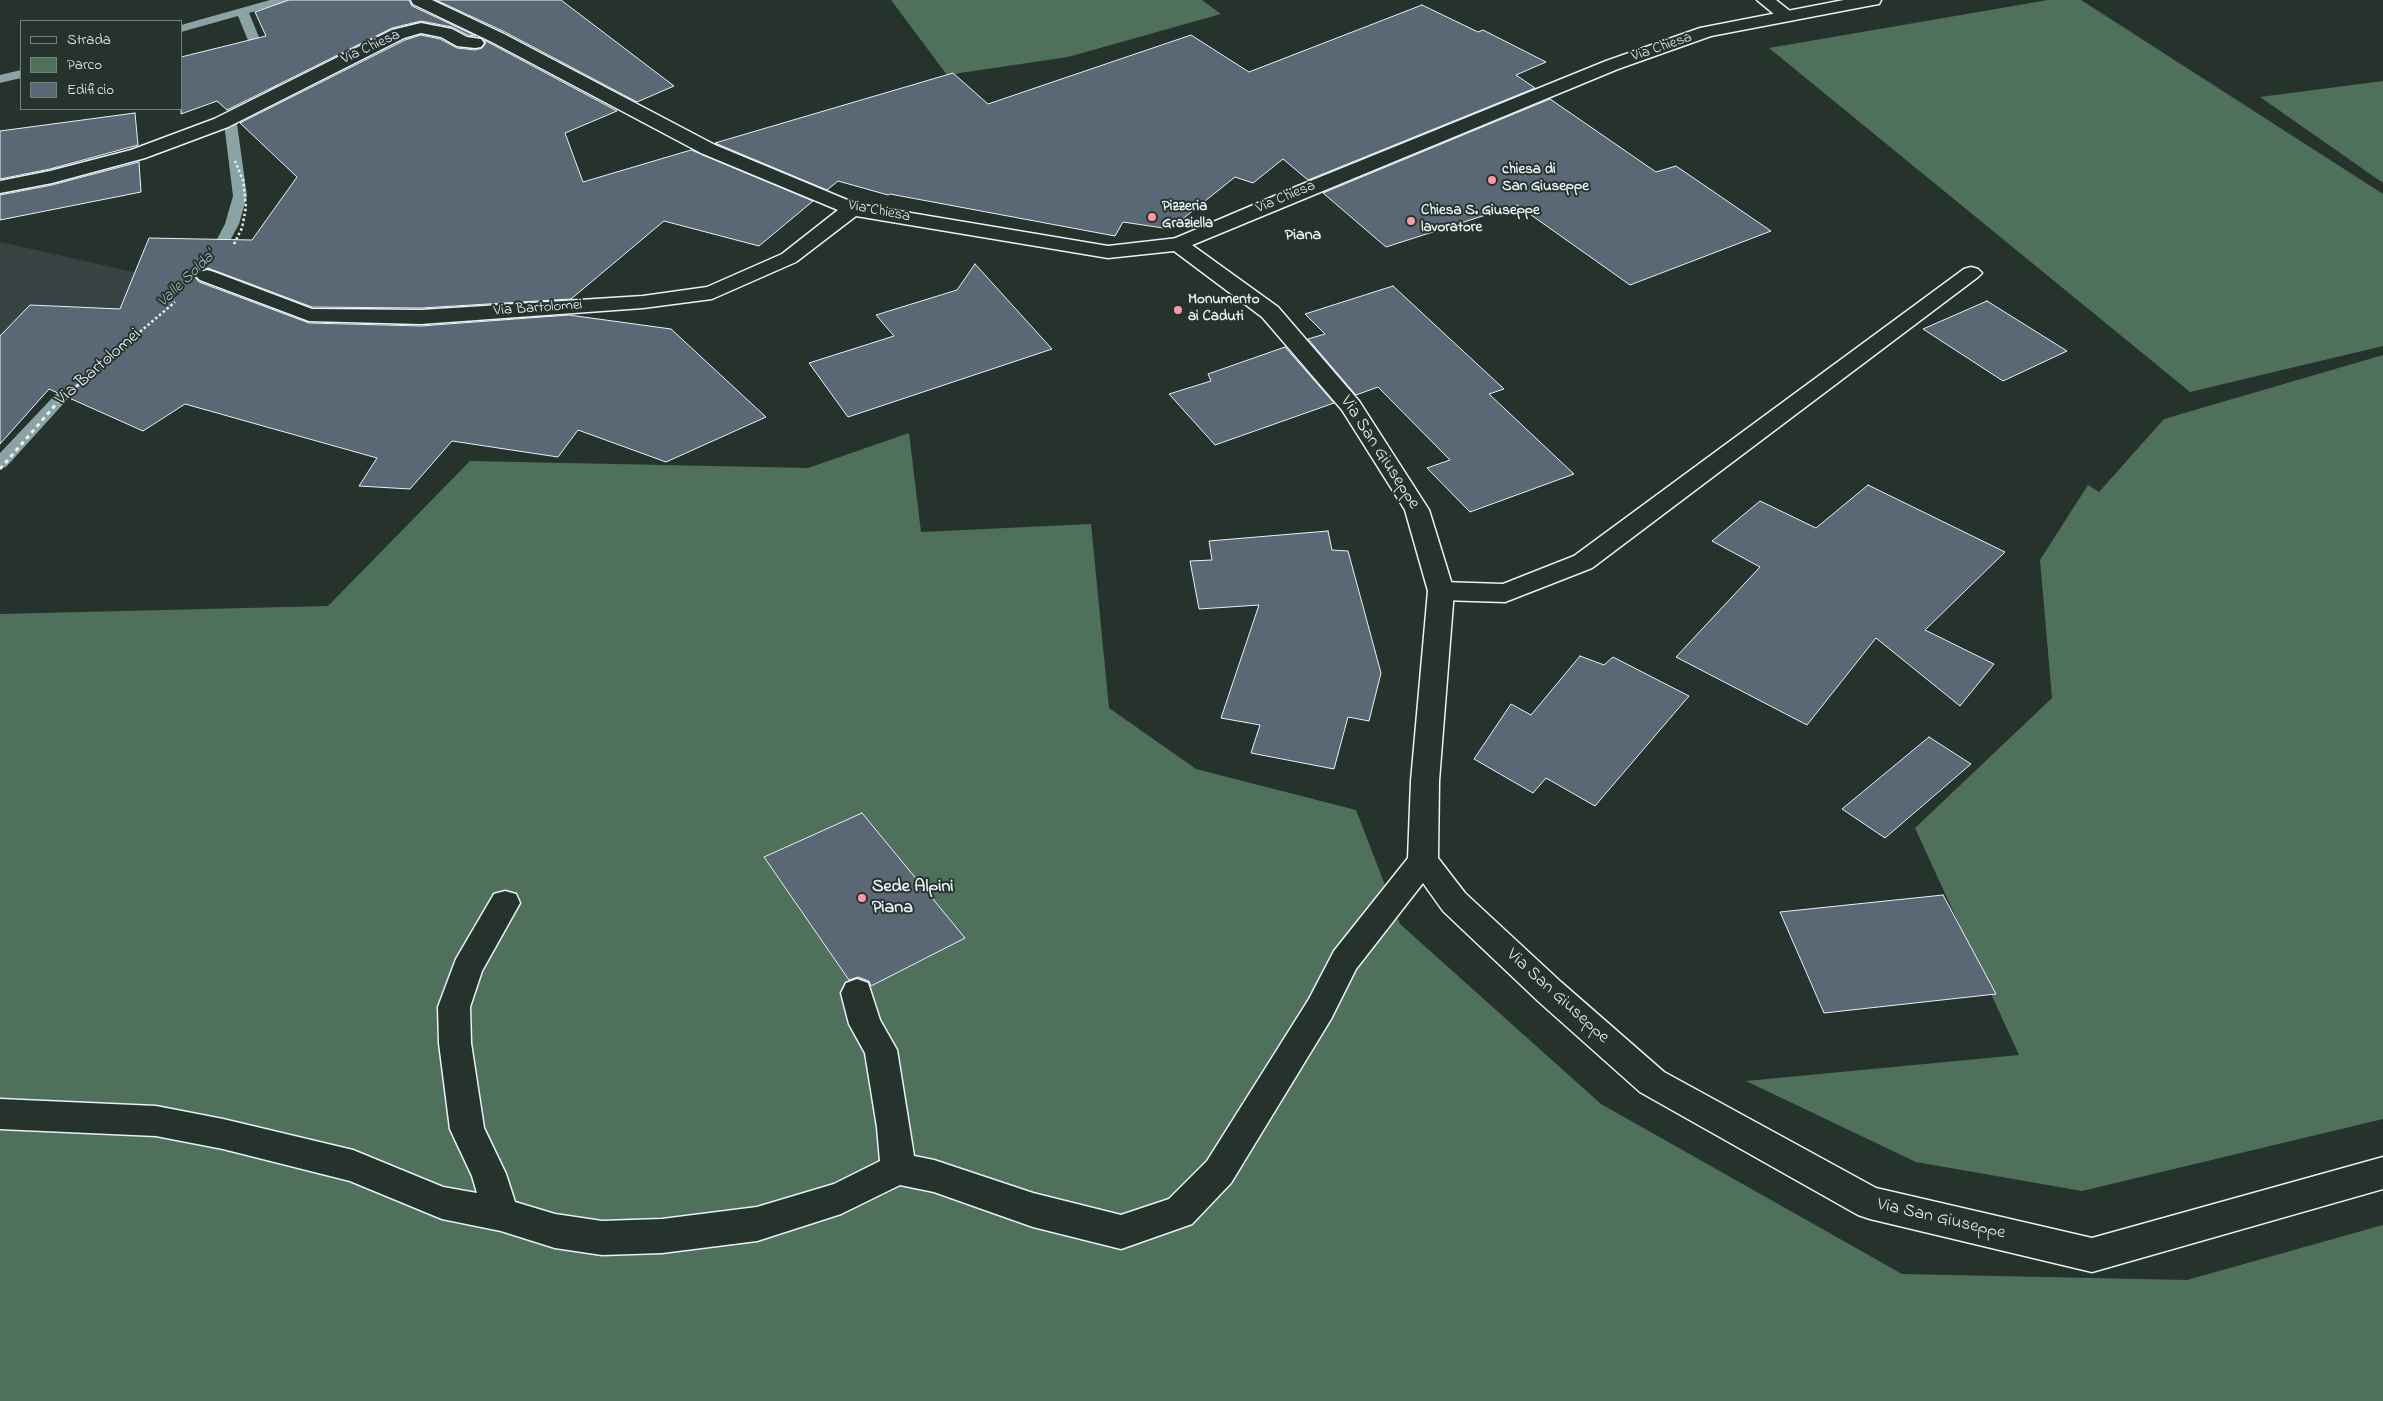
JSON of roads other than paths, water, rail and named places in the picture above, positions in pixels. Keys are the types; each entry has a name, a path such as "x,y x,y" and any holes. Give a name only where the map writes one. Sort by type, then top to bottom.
{"street":[{"path":"419,0 498,38"},
{"path":"1765,0 1786,15"},
{"name":"Via Chiesa","path":"0,187 52,177 138,154 220,123 398,34 421,28 446,33 463,42 483,43 498,38 708,149 852,209 1108,252 1178,244 1304,190 1612,65 1706,32 1786,15 1873,0"},
{"name":"Via Bartolomei","path":"207,276 309,315 421,317 643,302 712,293 789,258 852,209"},
{"name":"Via San Giuseppe","path":"1178,244 1270,312 1351,406 1417,510 1441,591 1425,781 1423,861 1454,902 1550,992 1652,1082 1870,1203 2092,1255 2383,1173"},
{"path":"1441,591 1505,592 1583,562 1971,273"},
{"path":"0,1114 103,1117 156,1121 214,1132 352,1166 442,1203 501,1214 555,1230 602,1238 662,1236 757,1224 841,1198 898,1170 934,1176 1033,1210 1121,1232 1180,1212 1219,1172 1320,1009 1345,960 1423,861"},
{"path":"501,1214 489,1174 467,1129 455,1043 454,1007 467,968 505,903"},
{"path":"857,993 865,1024 881,1050 894,1127 898,1170"}],"waterway":[{"path":"242,12 283,0"},
{"name":"Valle Solda'","path":"179,290 213,260 232,224 240,196 230,123 277,95 242,12"},
{"path":"182,29 242,12"},
{"path":"0,79 20,74"},
{"name":"Valle Solda'","path":"0,463 79,378"}],"place":[{"name":"chiesa di San Giuseppe","path":"1492,180"},
{"name":"Pizzeria Graziella","path":"1152,217"},
{"name":"Chiesa S. Giuseppe lavoratore","path":"1411,221"},
{"name":"Monumento ai Caduti","path":"1178,310"},
{"name":"Sede Alpini Piana","path":"862,898"}],"district":[{"name":"Piana","path":"1303,236"}]}
